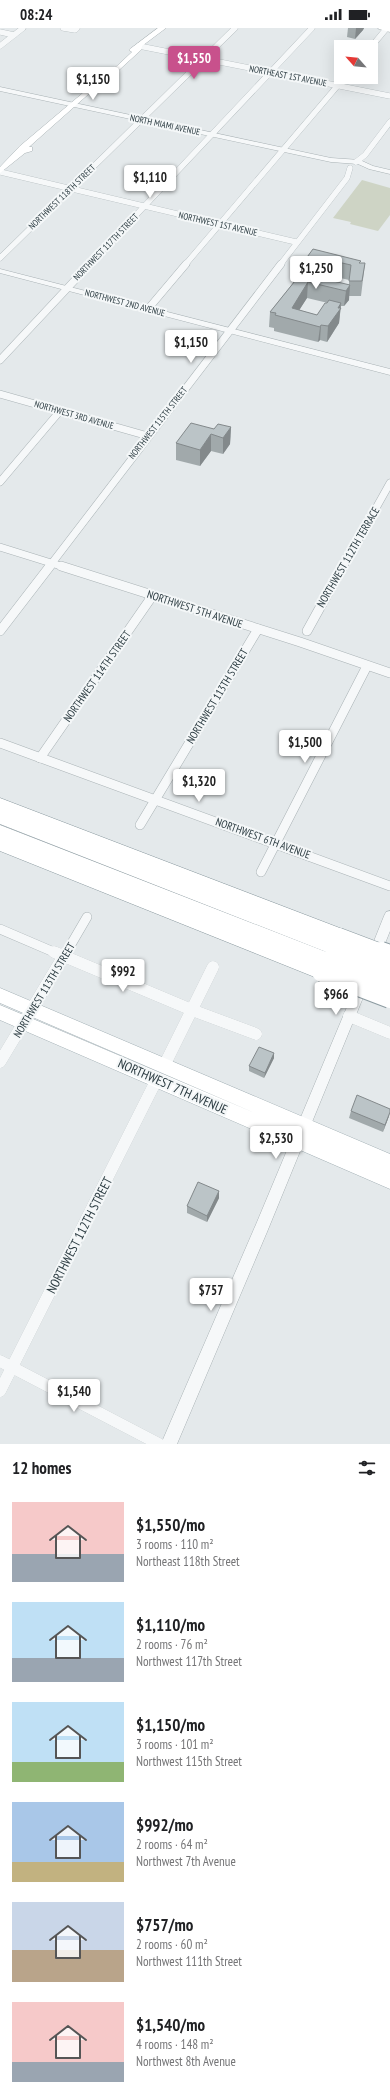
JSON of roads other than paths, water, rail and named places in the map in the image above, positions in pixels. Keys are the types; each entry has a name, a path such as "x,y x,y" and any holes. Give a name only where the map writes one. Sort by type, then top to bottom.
{"highway":[{"path":"0,805 331,954 390,985"},
{"path":"0,817 331,954 390,998"},
{"path":"0,832 331,954 390,955"},
{"path":"0,844 331,954 390,969"}],"main road":[{"path":"0,172 22,151 35,144 52,128 52,124 99,82 105,80 139,49 139,46 158,29"},
{"name":"NORTHWEST 7TH AVENUE","path":"0,995 27,1015 94,1052 117,1054 161,1073"},
{"name":"NORTHWEST 7TH AVENUE","path":"0,1012 27,1015 301,1133 390,1163"},
{"name":"NORTHWEST 7TH AVENUE","path":"301,1133 390,1180"}],"street":[{"path":"0,46 23,28"},
{"path":"63,28 76,29"},
{"name":"NORTHWEST 118TH STREET","path":"0,258 235,28"},
{"name":"NORTHWEST 117TH STREET","path":"0,360 312,28"},
{"path":"377,40 386,29"},
{"path":"0,32 14,35"},
{"name":"NORTHEAST 1ST AVENUE","path":"139,46 390,96"},
{"path":"148,309 338,86"},
{"name":"NORTH MIAMI AVENUE","path":"0,89 390,173"},
{"path":"357,166 390,122"},
{"name":"NORTHWEST 115TH STREET","path":"0,631 296,242 357,166"},
{"name":"NORTHWEST 1ST AVENUE","path":"0,172 296,242"},
{"name":"NORTHWEST 2ND AVENUE","path":"0,271 390,372"},
{"name":"NORTHWEST 3RD AVENUE","path":"0,394 148,436"},
{"path":"0,482 60,411"},
{"name":"NORTHWEST 112TH TERRACE","path":"307,631 390,484"},
{"name":"NORTHWEST 5TH AVENUE","path":"0,546 336,653 367,666 390,673"},
{"name":"NORTHWEST 114TH STREET","path":"40,758 153,595"},
{"name":"NORTHWEST 113TH STREET","path":"140,825 258,629"},
{"path":"261,872 367,666"},
{"name":"NORTHWEST 6TH AVENUE","path":"0,743 156,798 390,886"},
{"path":"170,1444 301,1133 390,916"},
{"name":"NORTHWEST 113TH STREET","path":"0,1062 86,917"},
{"path":"0,929 192,1010 256,1034"},
{"name":"NORTHWEST 112TH STREET","path":"0,1391 213,967"},
{"path":"349,1016 390,1033"},
{"path":"0,1361 159,1444"}]}
